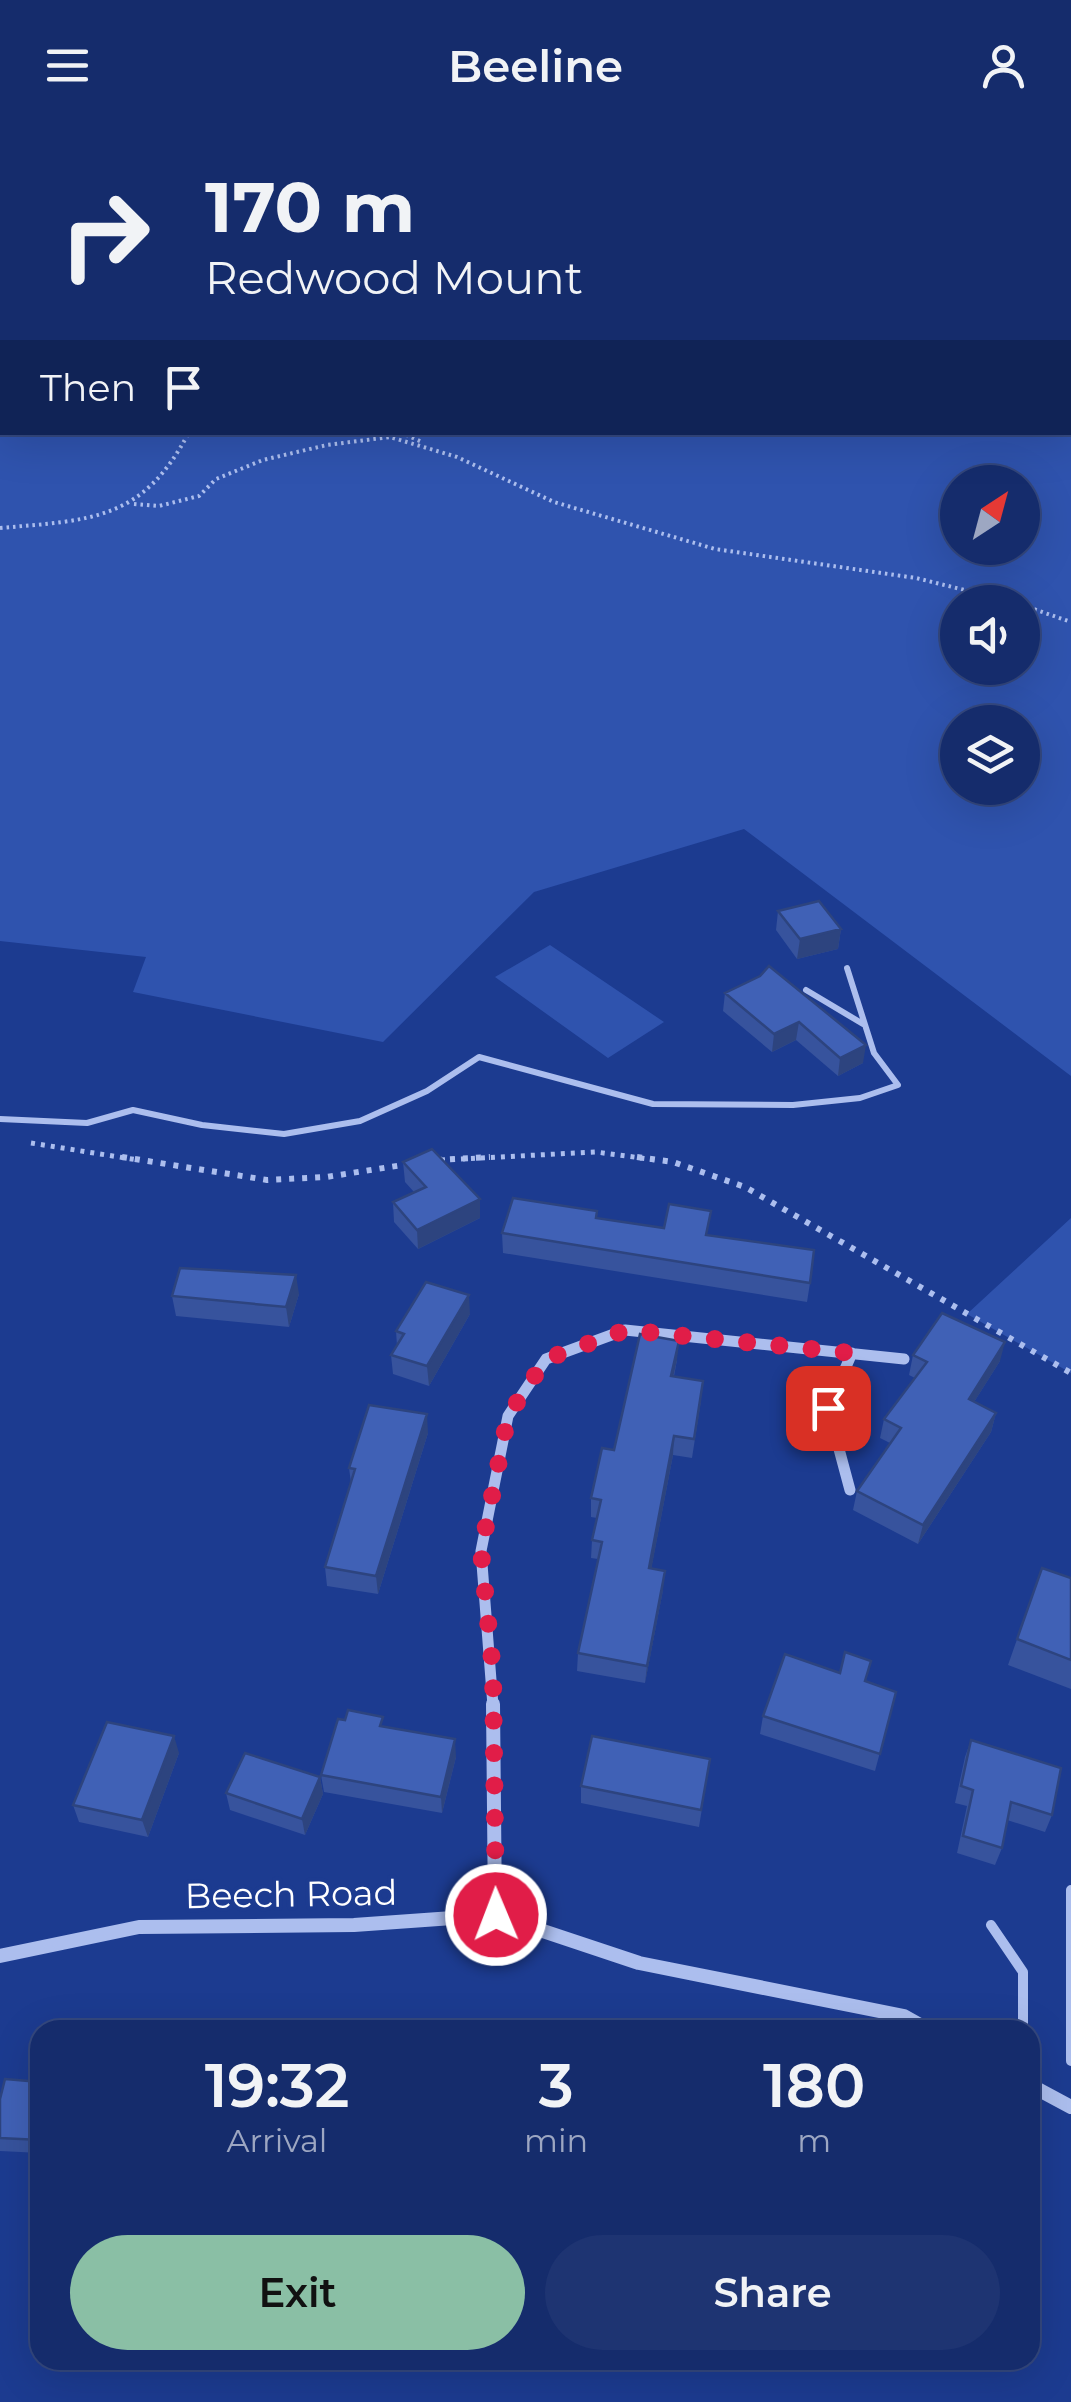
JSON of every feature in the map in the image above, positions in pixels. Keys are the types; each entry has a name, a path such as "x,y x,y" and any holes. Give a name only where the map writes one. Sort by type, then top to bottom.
{"street":[{"path":"496,1915 493,1671 481,1551 508,1416 546,1359 626,1330 904,1359"},
{"path":"850,1490 834,1442 828,1408 852,1353"},
{"name":"Beech Road","path":"0,1956 140,1927 354,1925 496,1915 639,1963 911,2020"},
{"path":"1040,2089 1071,2106"}],"lane":[{"path":"0,1119 86,1123 132,1110 202,1125 284,1134 360,1122 427,1091 479,1057 652,1104 792,1105 860,1098 898,1085 874,1054 848,968"},
{"path":"806,990 862,1024"},
{"path":"1071,1890 1071,2061"},
{"path":"991,1925 1023,1972 1023,2020"}],"path":[{"path":"0,528 94,515 134,504 155,490 177,461 187,435"},
{"path":"411,435 554,502 715,549 944,585"},
{"path":"134,504 159,506 199,496 216,478 327,444 390,437 432,448"},
{"path":"1040,611 1071,622"},
{"path":"19,1141 267,1180 326,1177 461,1156 596,1152 673,1162 745,1187 1071,1373"}],"shaded area":[{"path":"0,435 1071,435 1071,1076 744,829 534,892 383,1042 133,992 146,957 0,941"},
{"path":"550,945 664,1022 608,1058 495,977"},
{"path":"1071,1218 1071,1373 967,1314"}],"building":[{"path":"819,901 841,929 800,939 778,911"},
{"path":"769,966 866,1045 840,1058 799,1022 774,1034 725,993 760,976"},
{"path":"432,1149 480,1199 417,1230 393,1202 426,1187 403,1162"},
{"path":"513,1198 597,1211 596,1218 664,1228 669,1204 711,1211 706,1235 814,1250 810,1283 502,1233"},
{"path":"180,1268 296,1275 286,1307 172,1296"},
{"path":"426,1282 469,1295 427,1366 391,1355 404,1334 396,1331"},
{"path":"942,1313 1005,1342 969,1399 996,1413 923,1525 857,1491 901,1428 884,1419 927,1362 913,1355"},
{"path":"640,1334 679,1341 671,1376 703,1381 694,1439 674,1436 649,1568 665,1571 647,1666 578,1653 602,1542 592,1540 601,1500 591,1498 602,1448 614,1450"},
{"path":"369,1405 427,1414 376,1576 325,1567 355,1469 349,1468"},
{"path":"1042,1568 1071,1578 1071,1660 1017,1639"},
{"path":"845,1652 871,1661 865,1681 896,1692 880,1754 763,1716 785,1654 840,1673"},
{"path":"348,1710 383,1717 380,1726 455,1739 441,1797 321,1775 338,1719 345,1720"},
{"path":"107,1722 174,1736 142,1820 73,1805"},
{"path":"592,1736 710,1759 701,1810 581,1786"},
{"path":"971,1740 1061,1768 1052,1815 1011,1802 1002,1848 963,1836 973,1790 961,1786"},
{"path":"245,1753 320,1777 302,1819 226,1793"},
{"path":"5,2079 30,2081 30,2140 0,2138 0,2099"}],"route":[{"path":"496,1915 493,1671 481,1551 508,1416 546,1359 626,1330 852,1353 828,1408"}]}
